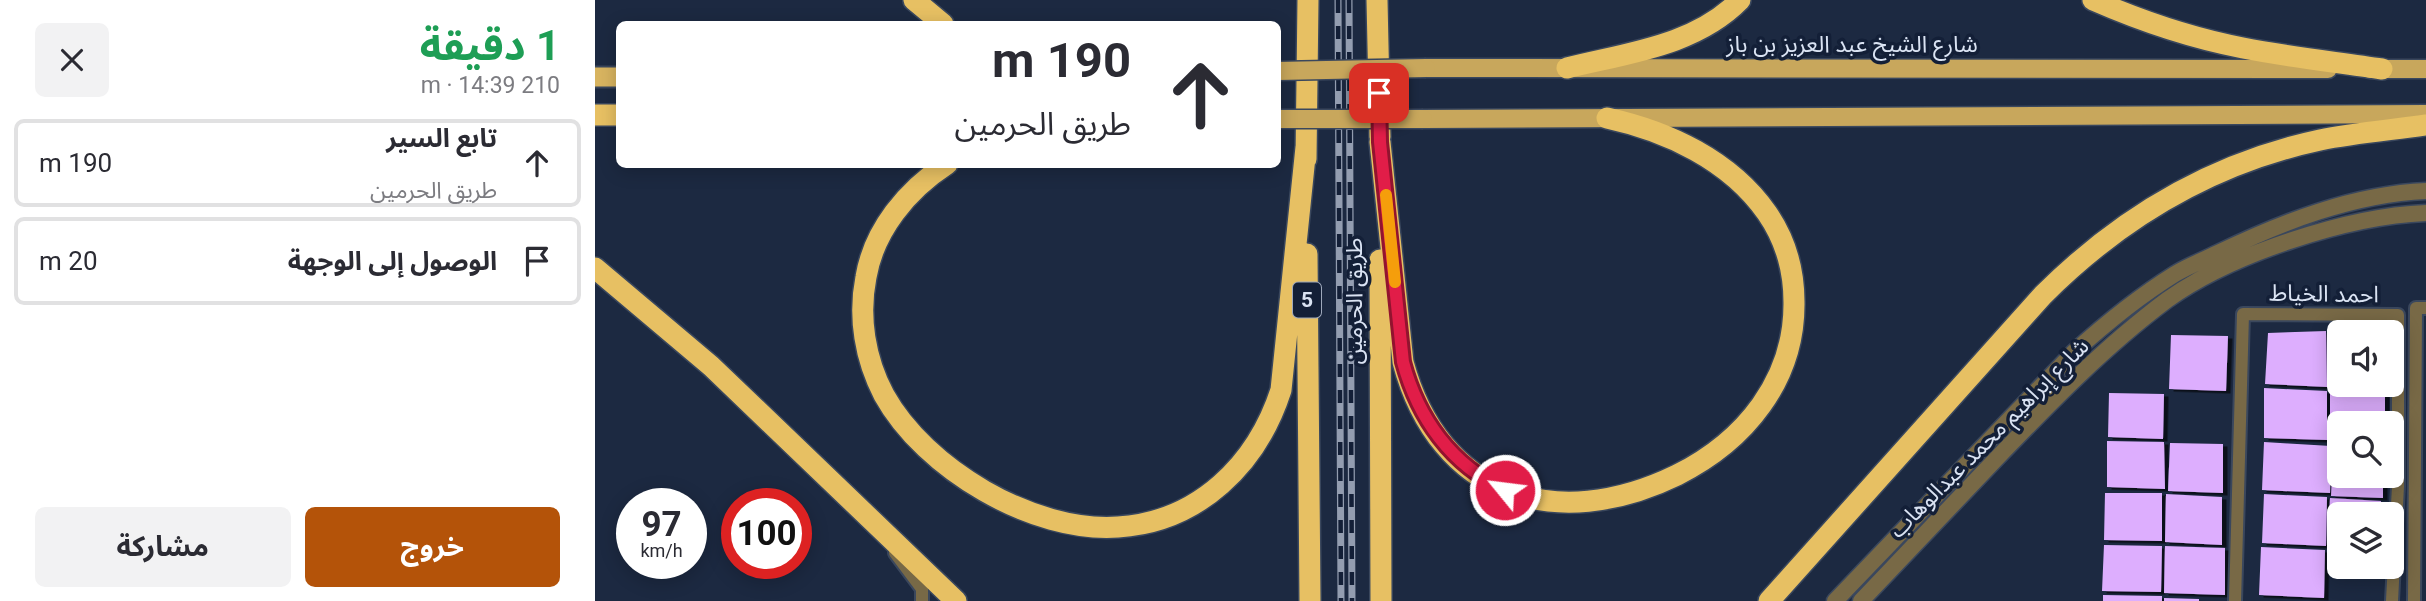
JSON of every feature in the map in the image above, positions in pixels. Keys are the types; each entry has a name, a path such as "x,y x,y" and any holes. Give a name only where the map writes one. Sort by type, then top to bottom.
{"highway":[{"path":"914,0 939,21"},
{"name":"طريق الحرمين","path":"1306,0 1310,601"},
{"name":"طريق الحرمين","path":"1379,0 1377,44 1380,142 1381,601"},
{"path":"1567,68 1672,42 1706,26 1741,0"},
{"path":"2093,0 2150,22 2212,41 2382,69"},
{"path":"595,77 616,77"},
{"path":"595,115 616,115"},
{"path":"1380,142 1403,362 1425,418 1455,457 1492,484 1536,500 1585,503 1616,498 1666,481 1701,461 1734,436 1758,411 1778,381 1790,344 1794,311 1792,277 1785,248 1772,221 1750,193 1717,164 1683,143 1646,128 1607,118"},
{"path":"1769,601 2043,295 2083,257 2116,231 2179,191 2246,161 2320,140 2426,125"},
{"path":"941,168 923,181 888,221 872,253 867,270 862,307 866,345 884,396 905,424 938,457 975,485 1011,504 1049,518 1095,527 1118,527 1172,515 1203,499 1240,467 1269,423 1281,390 1306,147"},
{"path":"595,268 711,366 956,601"}],"main road":[{"name":"شارع الشيخ عبد العزيز بن باز","path":"1281,71 1426,68 2426,69"},
{"path":"1281,119 2426,114"}],"street":[{"path":"1835,601 2074,352 2110,320 2176,273 2266,230 2332,208 2401,192 2426,191"},
{"name":"شارع إبراهيم محمد عبدالوهاب","path":"1861,601 2075,377 2169,299 2228,266 2317,231 2404,214 2426,213"},
{"path":"2418,600 2421,308"},
{"name":"احمد الخياط","path":"2235,601 2243,314 2398,316 2398,486 2392,601"},
{"path":"874,525 922,589 922,601"}],"building":[{"path":"2326,331 2327,387 2265,384 2268,333"},
{"path":"2171,335 2228,336 2226,391 2169,389"},
{"path":"2264,388 2327,391 2327,440 2264,438"},
{"path":"2109,393 2164,394 2163,439 2108,437"},
{"path":"2330,397 2385,397 2385,411 2330,411"},
{"path":"2107,441 2164,442 2165,489 2107,487"},
{"path":"2264,442 2327,446 2327,488 2330,488 2330,493 2262,490"},
{"path":"2170,443 2223,444 2223,493 2168,491"},
{"path":"2331,488 2383,488 2383,498 2331,496"},
{"path":"2105,493 2162,493 2162,541 2104,540"},
{"path":"2166,494 2222,497 2222,545 2165,542"},
{"path":"2264,494 2327,497 2326,546 2262,543"},
{"path":"2330,498 2381,501 2381,502 2330,502"},
{"path":"2104,545 2162,546 2161,592 2102,591"},
{"path":"2165,546 2225,548 2225,595 2164,593"},
{"path":"2261,547 2325,550 2324,598 2259,595"},
{"path":"2103,595 2162,596 2162,601 2103,601"},
{"path":"2164,598 2199,599 2199,601 2164,601"}],"railway":[{"path":"1338,0 1341,601"},
{"path":"1349,0 1352,601"}],"slow traffic":[{"path":"1386,195 1395,282"}],"route":[{"path":"1379,93 1380,142 1403,362 1407,376 1425,418 1455,457 1478,476 1505,490"}]}
